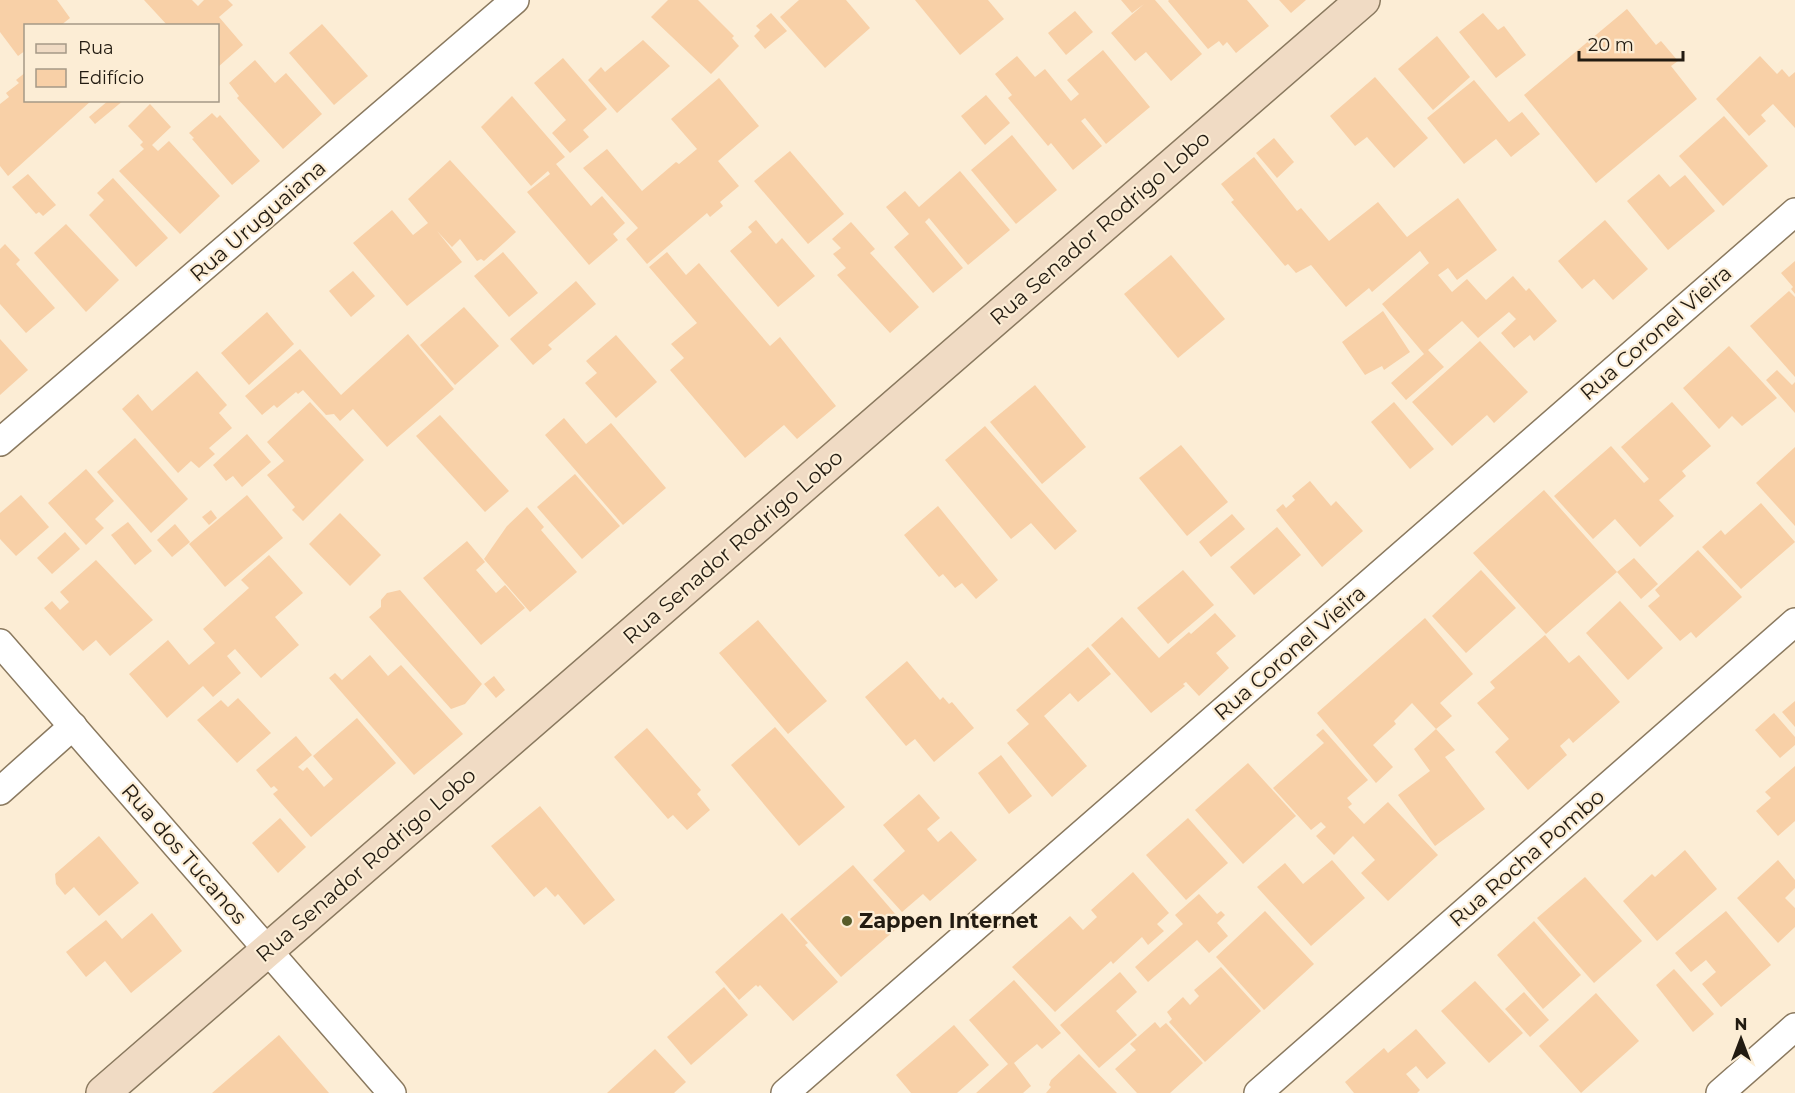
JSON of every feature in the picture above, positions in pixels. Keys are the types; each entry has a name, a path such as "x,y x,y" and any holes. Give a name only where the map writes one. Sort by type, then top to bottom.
{"street":[{"name":"Rua Uruguaiana","path":"0,442 515,0"},
{"name":"Rua Senador Rodrigo Lobo","path":"104,1093 1363,0"},
{"name":"Rua Coronel Vieira","path":"785,1093 1795,212"},
{"name":"Rua Rocha Pombo","path":"1258,1093 1795,622"},
{"name":"Rua dos Tucanos","path":"0,643 392,1093"},
{"path":"0,791 73,726"},
{"path":"1719,1093 1795,1027"}],"building":[{"path":"0,0 57,0 70,18 62,24 24,24 24,52 18,56 0,32"},
{"path":"144,0 192,0 198,6 204,0 228,0 233,5 219,17 243,45 219,66 219,24 166,24"},
{"path":"668,0 698,0 734,36 732,38 739,46 711,74 651,17"},
{"path":"799,0 846,0 870,28 825,68 780,17"},
{"path":"915,0 988,0 1004,19 960,55"},
{"path":"1121,0 1155,0 1202,54 1171,81 1146,52 1135,61 1111,33 1144,4 1132,13"},
{"path":"1169,0 1247,0 1269,26 1236,53 1227,42 1223,46 1219,41 1208,49"},
{"path":"1279,0 1306,0 1291,13"},
{"path":"1627,9 1656,45 1661,41 1678,61 1671,66 1697,99 1596,183 1524,95"},
{"path":"1075,11 1093,32 1066,55 1048,33"},
{"path":"771,13 787,31 765,49 754,36 760,30 756,26"},
{"path":"1483,13 1498,30 1504,26 1526,55 1496,78 1459,32"},
{"path":"322,24 368,76 334,105 289,53"},
{"path":"1437,36 1470,77 1433,110 1398,69"},
{"path":"643,40 670,66 617,113 588,80 601,67 605,72"},
{"path":"1103,50 1150,107 1106,144 1085,118 1081,121 1102,146 1073,170 1051,143 1048,146 1008,98 1012,95 995,74 1017,56 1035,77 1045,69 1071,101 1079,94 1067,80"},
{"path":"1760,56 1777,74 1782,69 1789,77 1795,72 1795,128 1773,104 1761,115 1766,121 1749,136 1716,99"},
{"path":"563,58 607,109 583,130 589,137 570,153 552,133 566,120 534,83"},
{"path":"255,60 275,83 286,73 322,114 283,149 237,98 239,96 229,83"},
{"path":"24,74 24,102 90,102 8,176 0,166 0,104 9,97 6,93 19,83 16,80"},
{"path":"1375,77 1428,138 1394,168 1367,137 1355,146 1330,116"},
{"path":"719,78 759,126 718,161 739,186 720,202 723,206 710,217 707,213 647,264 626,239 638,228 583,168 607,149 642,191 676,162 679,164 697,149 671,119"},
{"path":"1474,80 1509,122 1522,112 1540,134 1511,157 1496,139 1464,164 1427,118"},
{"path":"986,95 1010,123 985,145 961,116"},
{"path":"512,96 565,157 556,164 591,206 602,196 625,223 613,234 618,240 589,265 527,192 550,174 548,171 531,186 481,127"},
{"path":"107,102 122,102 95,124 89,117"},
{"path":"150,104 171,127 152,145 158,151 169,141 220,196 180,234 119,171 144,149 140,145 143,142 128,126"},
{"path":"212,113 217,118 220,115 260,161 232,185 189,133"},
{"path":"1724,116 1768,166 1723,206 1679,156"},
{"path":"1012,135 1057,190 1016,224 971,170"},
{"path":"1274,138 1294,162 1277,178 1256,153"},
{"path":"790,151 844,214 808,244 754,181"},
{"path":"1254,157 1297,211 1301,208 1329,241 1378,202 1407,237 1458,198 1497,250 1457,280 1448,268 1438,275 1452,292 1467,279 1486,300 1513,276 1526,291 1529,288 1557,321 1534,341 1530,335 1514,348 1501,333 1516,319 1509,312 1478,338 1462,321 1428,350 1444,367 1406,400 1391,383 1424,354 1382,304 1429,263 1420,251 1372,292 1369,288 1346,307 1311,265 1296,273 1288,264 1285,266 1231,202 1234,200 1221,184"},
{"path":"450,160 516,232 484,261 481,259 477,261 460,239 452,247 437,231 462,262 407,306 353,243 392,210 413,235 428,223 408,199"},
{"path":"960,171 1010,230 968,265 929,218 925,222 963,268 933,293 894,247 909,234 886,207 905,191 919,207"},
{"path":"28,174 56,205 43,216 39,212 36,214 12,187"},
{"path":"1659,174 1670,187 1685,175 1715,211 1668,250 1627,201"},
{"path":"113,178 168,238 136,267 89,215 104,200 97,193"},
{"path":"756,220 776,244 782,238 815,276 778,307 730,251 752,232 748,227"},
{"path":"1605,220 1648,269 1613,300 1594,279 1582,289 1558,261"},
{"path":"851,222 875,249 870,253 919,307 890,333 837,275 846,268 833,254 841,248 832,239"},
{"path":"66,224 119,280 86,312 34,253"},
{"path":"5,244 20,260 16,264 55,308 26,333 0,304 0,249"},
{"path":"503,252 538,293 509,317 474,276"},
{"path":"667,252 686,275 699,263 770,346 780,337 836,406 797,439 784,425 745,458 670,370 684,358 671,344 697,323 649,267"},
{"path":"1171,255 1225,319 1178,358 1124,294"},
{"path":"1795,261 1795,294 1791,289 1793,287 1781,273"},
{"path":"353,271 375,296 351,317 329,291"},
{"path":"576,281 596,304 548,345 552,349 533,365 510,339"},
{"path":"1789,291 1795,297 1795,377 1750,326"},
{"path":"464,307 499,346 455,385 420,345"},
{"path":"1383,311 1410,352 1384,370 1382,366 1365,375 1342,342"},
{"path":"267,312 294,344 249,385 221,353"},
{"path":"408,334 454,389 387,447 353,409 340,421 334,414 326,415 303,390 298,394 296,392 277,408 274,405 262,415 245,396 300,349 341,395"},
{"path":"616,335 657,382 616,418 585,383 597,373 586,361"},
{"path":"0,339 28,370 0,395"},
{"path":"1480,341 1528,392 1494,423 1487,415 1452,446 1412,402"},
{"path":"1729,346 1777,398 1742,426 1732,416 1719,429 1683,388"},
{"path":"1777,370 1792,385 1795,382 1795,413 1766,380"},
{"path":"197,371 227,405 219,413 232,428 209,448 215,454 199,468 191,461 178,473 122,409 138,394 152,411"},
{"path":"1035,385 1086,447 1042,484 990,422"},
{"path":"310,402 364,460 303,521 292,510 295,507 267,475 284,461 267,442"},
{"path":"1394,402 1434,449 1410,469 1371,422"},
{"path":"1672,402 1711,446 1682,471 1686,476 1659,500 1674,516 1640,547 1615,519 1593,539 1554,496 1611,446 1644,483 1649,479 1621,447"},
{"path":"440,415 509,491 485,512 416,436"},
{"path":"564,418 586,444 611,423 666,488 623,525 545,435"},
{"path":"985,426 1077,531 1055,550 1031,523 1011,539 945,460"},
{"path":"247,434 271,462 242,487 233,476 226,481 213,465"},
{"path":"135,438 188,499 151,533 97,472"},
{"path":"1181,445 1228,502 1187,536 1139,478"},
{"path":"1795,447 1795,526 1756,483"},
{"path":"86,469 114,501 95,519 104,528 86,545 48,503"},
{"path":"575,474 620,526 582,559 537,507"},
{"path":"1310,481 1331,506 1336,501 1363,531 1322,567 1276,510 1283,504 1286,508 1295,500 1292,496"},
{"path":"1544,490 1617,572 1546,634 1473,553"},
{"path":"21,495 49,527 16,556 0,539 0,513"},
{"path":"247,495 283,538 225,587 189,544"},
{"path":"1761,503 1795,542 1741,589 1702,547 1721,530 1725,535"},
{"path":"938,506 998,580 976,599 962,583 955,588 943,574 939,577 904,535"},
{"path":"527,507 544,527 541,530 577,572 530,612 484,559 507,526"},
{"path":"211,510 217,518 209,525 202,517"},
{"path":"340,513 381,555 350,586 309,544"},
{"path":"1232,514 1245,529 1211,557 1199,542"},
{"path":"128,522 152,551 135,565 111,535"},
{"path":"175,524 190,542 172,557 157,540"},
{"path":"1277,527 1301,555 1254,595 1230,567"},
{"path":"65,532 80,549 52,574 37,558"},
{"path":"467,541 485,562 476,570 496,593 505,585 525,608 481,645 423,578"},
{"path":"1698,550 1742,597 1696,638 1691,632 1680,641 1648,606 1660,596 1655,590"},
{"path":"269,555 303,593 275,617 299,645 261,678 235,649 227,656 241,673 213,697 203,686 167,718 129,674 168,640 189,665 215,643 203,629 249,588 241,580"},
{"path":"1634,558 1658,584 1641,599 1617,572"},
{"path":"96,560 153,620 110,656 96,640 83,651 44,608 52,601 60,610 69,602 60,592"},
{"path":"1183,570 1214,605 1168,644 1137,608"},
{"path":"1481,570 1516,608 1466,653 1432,616"},
{"path":"400,590 482,684 465,704 451,709 369,617 381,607 381,600 387,593"},
{"path":"1620,601 1663,648 1628,680 1586,633"},
{"path":"1215,613 1236,636 1216,653 1229,668 1199,696 1186,682 1183,684 1185,686 1151,713 1091,645 1122,617 1159,658"},
{"path":"1425,618 1473,674 1440,703 1452,716 1436,729 1412,703 1394,721 1396,724 1373,745 1393,767 1376,783 1317,713"},
{"path":"758,620 827,701 788,734 719,653"},
{"path":"1545,635 1569,663 1579,655 1620,702 1573,743 1569,738 1560,746 1567,755 1528,790 1495,752 1509,739 1477,703 1495,688 1490,682"},
{"path":"1088,647 1111,674 1078,702 1070,693 1044,716 1087,766 1052,797 1007,743 1029,724 1016,710"},
{"path":"370,655 388,676 401,665 463,734 414,775 329,678 335,673 342,680"},
{"path":"907,661 940,700 943,697 949,704 952,702 974,728 934,762 915,739 906,746 865,697"},
{"path":"494,676 505,690 496,698 484,684"},
{"path":"238,698 271,733 237,763 197,720 221,700 228,707"},
{"path":"1795,701 1795,727 1782,712"},
{"path":"1774,713 1795,737 1795,745 1780,758 1755,730"},
{"path":"357,718 396,763 311,837 273,794 278,790 274,786 271,788 256,770 296,736 312,755 298,767 303,771 307,767 324,787 333,779 313,756"},
{"path":"775,727 845,807 799,846 731,765"},
{"path":"647,728 701,790 697,794 710,810 687,830 673,815 668,819 614,757"},
{"path":"1323,729 1368,780 1347,798 1352,804 1348,807 1364,824 1388,802 1438,855 1388,901 1361,873 1375,860 1353,836 1334,855 1316,836 1326,827 1321,822 1311,830 1273,788 1324,743 1316,735"},
{"path":"1436,729 1455,750 1445,757 1485,809 1435,846 1398,795 1430,771 1414,749"},
{"path":"1001,755 1032,796 1009,814 978,773"},
{"path":"1248,763 1296,816 1243,864 1195,810"},
{"path":"1795,766 1795,821 1778,836 1756,811 1771,798 1765,792"},
{"path":"919,794 940,818 927,829 938,842 951,831 977,860 930,901 923,894 902,912 873,880 905,851 883,825"},
{"path":"540,806 615,900 584,925 558,894 555,897 546,887 534,897 491,846"},
{"path":"280,818 306,847 278,873 252,843"},
{"path":"1188,818 1228,863 1186,900 1146,855"},
{"path":"99,836 139,883 99,916 74,887 65,895 56,884 55,874"},
{"path":"1685,850 1717,889 1657,941 1623,901 1652,874 1655,877"},
{"path":"1332,860 1365,898 1311,946 1257,887 1285,863 1303,884"},
{"path":"1778,860 1795,880 1795,888 1785,898 1795,908 1795,927 1778,943 1737,898"},
{"name":"Zappen Internet","path":"853,865 903,923 841,977 790,919"},
{"path":"1133,872 1169,913 1157,924 1164,931 1148,945 1142,937 1113,964 1111,961 1055,1012 1012,967 1070,916 1083,930 1097,917 1091,910"},
{"path":"1585,877 1642,941 1594,983 1537,918"},
{"path":"1199,894 1217,914 1221,911 1225,915 1217,923 1228,936 1209,953 1197,940 1148,982 1135,967 1183,924 1175,915"},
{"path":"1265,911 1314,964 1264,1010 1216,957"},
{"path":"1726,911 1771,965 1721,1007 1702,984 1716,972 1706,960 1691,972 1675,953"},
{"path":"152,913 182,951 131,993 105,961 86,977 66,952 106,920 122,939"},
{"path":"782,913 808,943 805,945 838,982 793,1021 760,985 758,987 756,985 739,1000 715,972"},
{"path":"1534,921 1581,975 1543,1009 1497,955"},
{"path":"1221,967 1261,1011 1205,1062 1169,1022 1172,1019 1167,1012 1183,997 1190,1005 1199,996 1194,990"},
{"path":"1674,969 1714,1014 1693,1032 1656,985"},
{"path":"1120,972 1137,992 1116,1011 1137,1035 1099,1068 1060,1025"},
{"path":"1014,980 1061,1033 1042,1049 1037,1044 1014,1063 1031,1086 1023,1093 976,1093 1008,1064 969,1020"},
{"path":"1475,981 1523,1033 1489,1063 1441,1011"},
{"path":"724,987 748,1015 691,1065 667,1037"},
{"path":"1524,992 1549,1020 1530,1037 1505,1009"},
{"path":"1596,993 1639,1041 1581,1093 1539,1046"},
{"path":"1155,1022 1160,1028 1166,1023 1203,1063 1170,1093 1137,1093 1115,1069 1136,1050 1130,1044"},
{"path":"954,1025 989,1065 957,1093 911,1093 896,1075"},
{"path":"1416,1029 1446,1063 1427,1079 1416,1066 1406,1074 1420,1090 1417,1093 1354,1093 1345,1082 1384,1048 1388,1053"},
{"path":"279,1035 329,1093 212,1093"},
{"path":"655,1049 686,1082 674,1093 607,1093"},
{"path":"1079,1054 1117,1093 1046,1093 1051,1087 1049,1085 1051,1080"}],"place":[{"name":"Zappen Internet","path":"847,921"}]}
